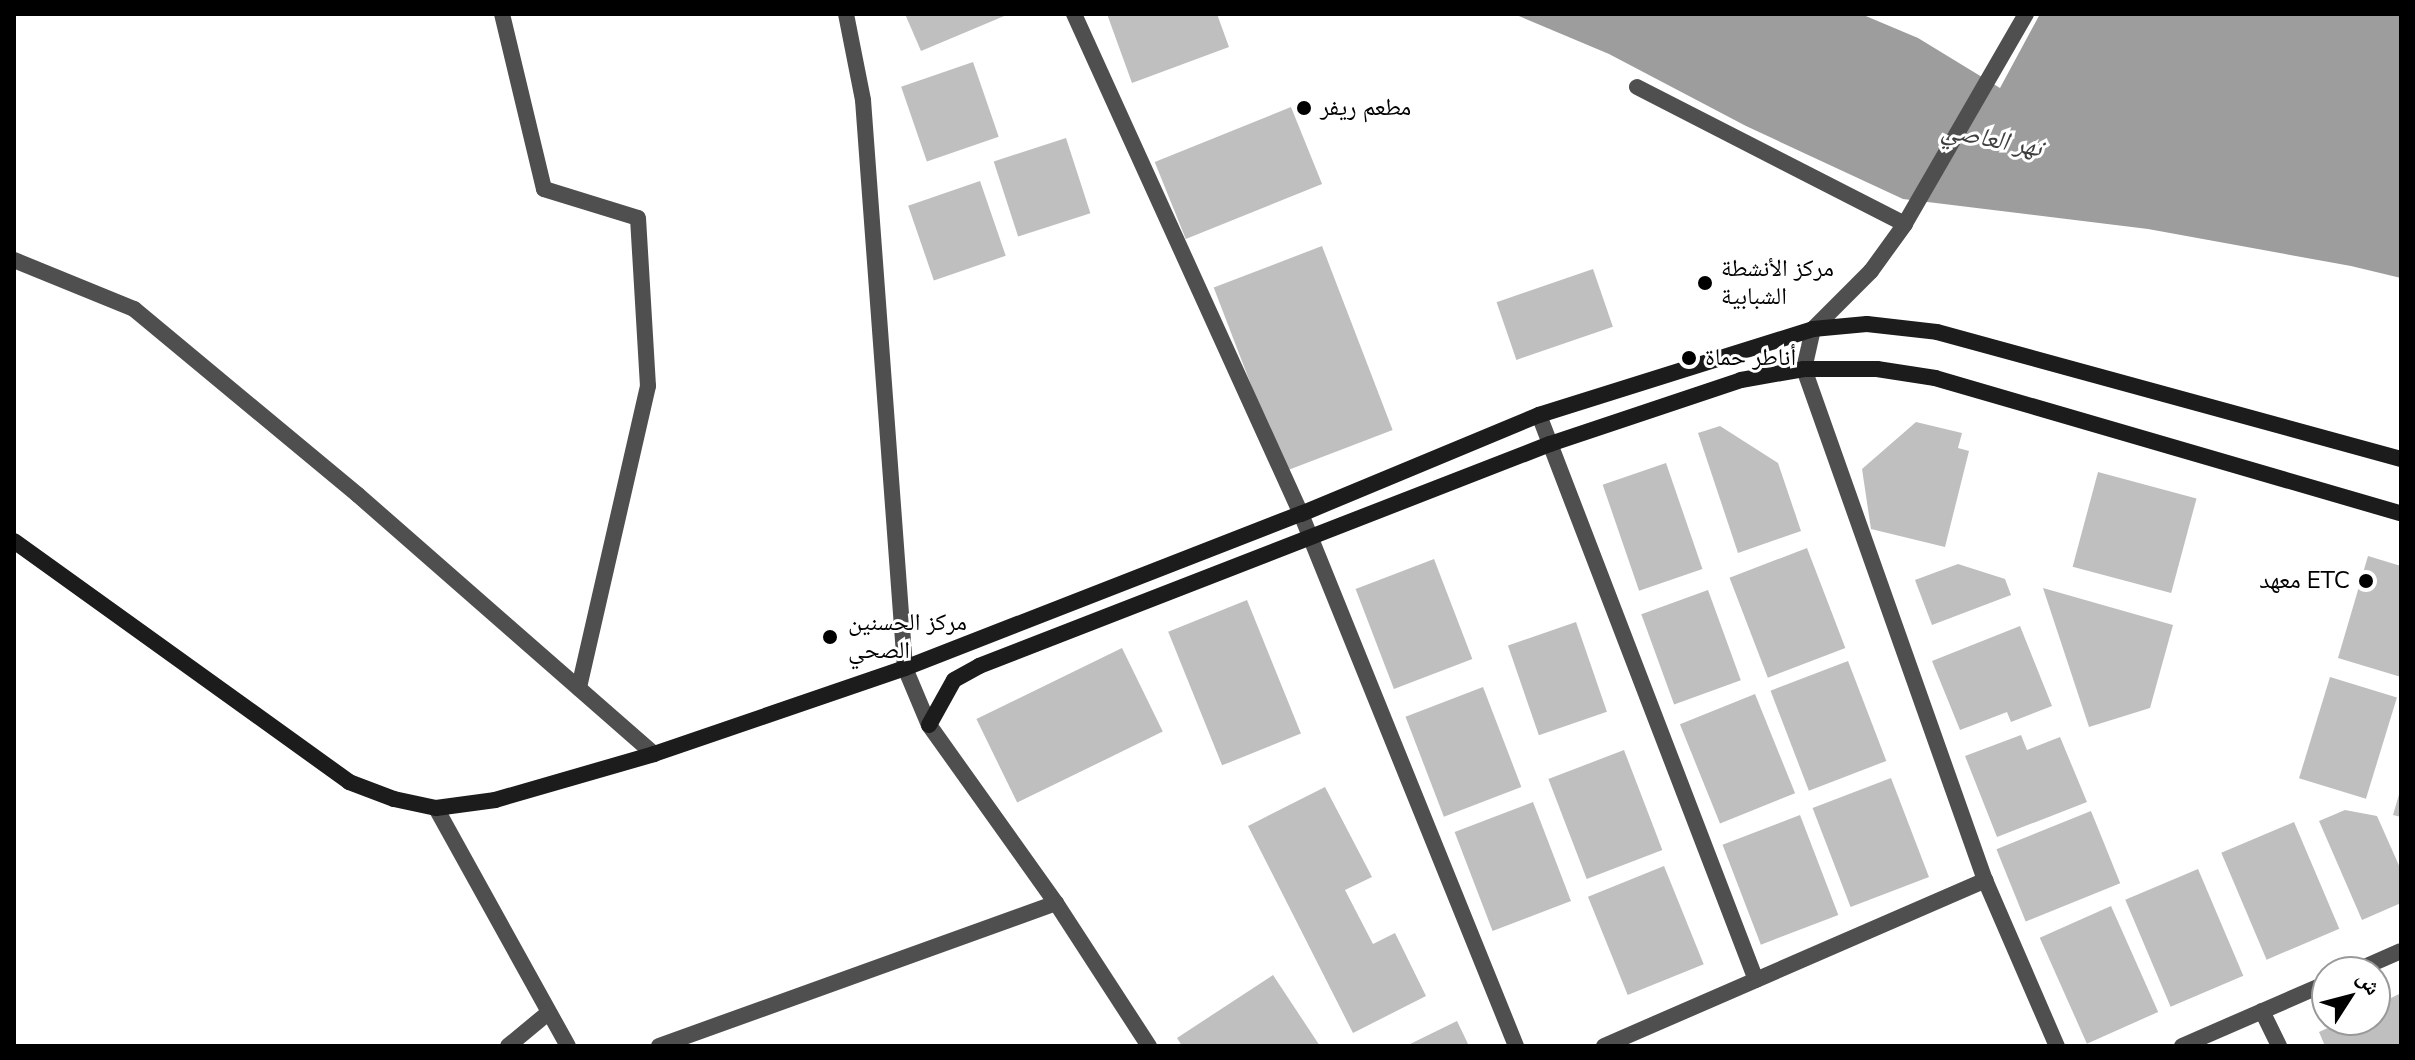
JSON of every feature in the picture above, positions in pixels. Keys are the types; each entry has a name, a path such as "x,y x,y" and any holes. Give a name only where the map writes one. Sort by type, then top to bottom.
{"main road":[{"path":"14,541 349,782 394,799 436,808 495,800 654,754 905,668 1301,514 1539,415 1813,329 1867,324 1937,332 2401,459"},
{"path":"929,725 954,680 979,666 1550,444 1741,380 1804,369 1877,369 1935,378 2401,513"}],"street":[{"path":"502,14 544,189 638,218 648,386 579,688"},
{"path":"846,14 863,100 905,668 929,725 1056,903 1149,1046"},
{"path":"1074,14 1301,514 1516,1046"},
{"path":"2026,14 1905,224 1871,271 1813,329 1804,369 1985,880 2057,1046"},
{"path":"1637,87 1905,224"},
{"path":"14,260 134,309 358,495 654,754"},
{"path":"1539,415 1756,980"},
{"path":"436,808 568,1046"},
{"path":"1604,1046 1985,880"},
{"path":"659,1046 1056,903"},
{"path":"2182,1046 2311,990"},
{"path":"2262,1011 2279,1046"},
{"path":"508,1046 548,1013"}],"water":[{"name":"نهر العاصي","path":"1514,14 1861,14 1918,38 2000,88 2040,14 2401,14 2401,278 2148,229 1903,199 1746,126 1609,54"}],"building":[{"path":"905,14 1009,14 921,51"},
{"path":"1107,14 1217,14 1229,47 1132,83"},
{"path":"973,62 999,137 927,161 901,87"},
{"path":"1291,107 1322,184 1186,239 1155,162"},
{"path":"1066,138 1090,213 1018,237 994,161"},
{"path":"980,181 1006,256 934,280 908,206"},
{"path":"1322,246 1393,430 1284,471 1214,288"},
{"path":"1593,269 1613,327 1516,360 1497,302"},
{"path":"1916,422 1962,433 1958,448 1969,451 1945,547 1871,529 1862,469"},
{"path":"1720,426 1778,463 1801,531 1738,553 1698,433"},
{"path":"1666,463 1702,569 1639,591 1603,485"},
{"path":"2098,472 2197,498 2171,593 2073,567"},
{"path":"1807,548 1845,648 1768,678 1730,578"},
{"path":"2368,556 2401,566 2401,677 2338,658"},
{"path":"1434,559 1472,659 1394,689 1356,589"},
{"path":"1958,564 2005,579 2011,595 1932,625 1915,580"},
{"path":"2043,588 2173,625 2150,708 2089,727"},
{"path":"1708,590 1741,680 1674,704 1641,614"},
{"path":"1247,600 1301,734 1222,765 1168,632"},
{"path":"1576,622 1607,712 1539,735 1508,645"},
{"path":"2020,626 2052,706 2011,722 2007,712 1960,730 1932,661"},
{"path":"1122,648 1163,732 1017,803 976,719"},
{"path":"1848,661 1886,761 1809,791 1771,691"},
{"path":"2330,677 2397,697 2366,799 2299,778"},
{"path":"1483,687 1521,787 1444,817 1406,717"},
{"path":"1755,694 1795,793 1720,824 1680,724"},
{"path":"2021,735 2027,750 2060,737 2087,802 1997,837 1965,756"},
{"path":"1624,750 1662,850 1587,879 1548,779"},
{"path":"1891,778 1929,877 1851,907 1813,808"},
{"path":"1325,787 1372,877 1345,890 1373,944 1395,933 1426,996 1353,1033 1248,826"},
{"path":"2401,791 2401,817 2393,815"},
{"path":"1533,802 1571,901 1493,931 1455,832"},
{"path":"2345,810 2377,816 2401,870 2401,903 2362,920 2319,821"},
{"path":"2091,811 2120,883 2026,922 1996,849"},
{"path":"1800,815 1838,915 1761,945 1723,845"},
{"path":"2294,822 2339,929 2267,960 2221,853"},
{"path":"1664,866 1704,964 1628,995 1588,897"},
{"path":"2198,869 2243,976 2171,1007 2125,900"},
{"path":"2111,906 2158,1012 2087,1044 2040,938"},
{"path":"1273,975 1320,1046 1182,1046 1177,1038"},
{"path":"2401,993 2401,1046 2325,1046 2321,1036 2391,1036 2391,998"},
{"path":"1457,1021 1469,1046 1406,1046"}],"place":[{"name":"مطعم ريفر","path":"1304,108"},
{"name":"مركز الأنشطة الشبابية","path":"1705,283"},
{"name":"أناطر حماة","path":"1689,358"},
{"name":"معهد ETC","path":"2366,581"},
{"name":"مركز الحسنين الصحي","path":"830,637"}]}
